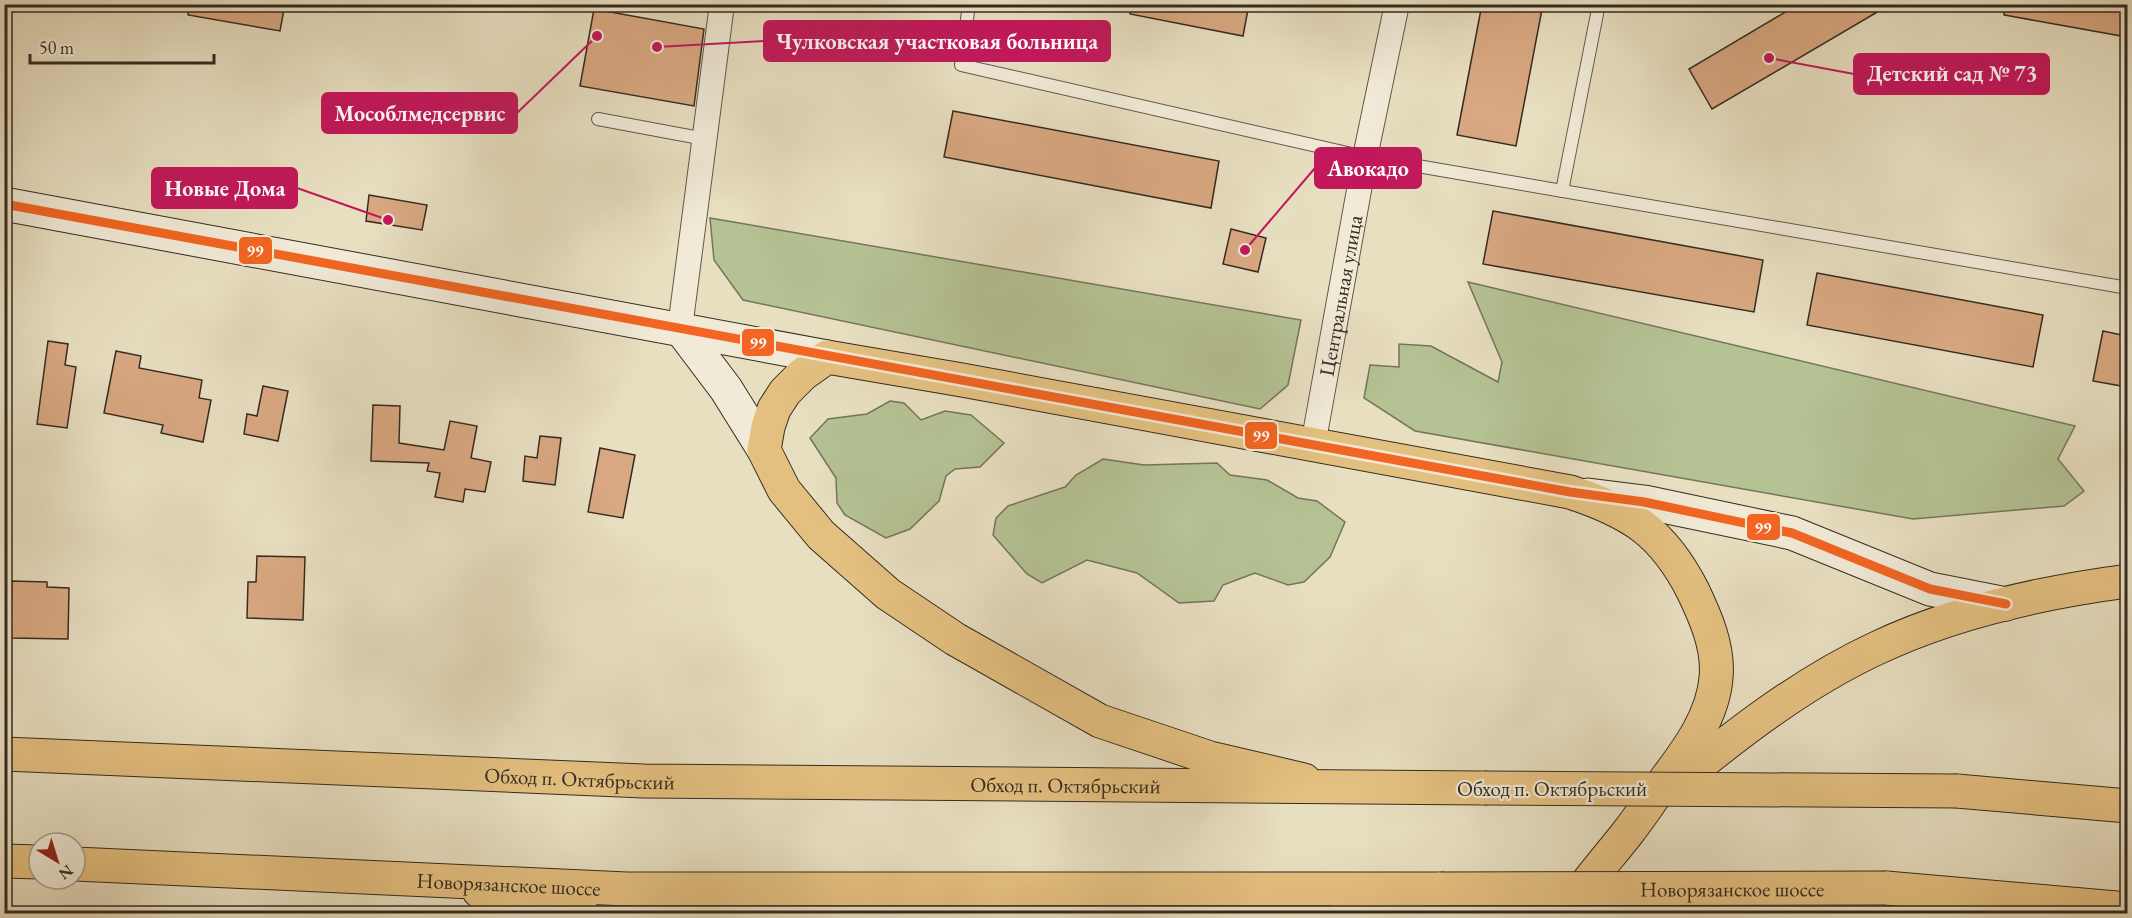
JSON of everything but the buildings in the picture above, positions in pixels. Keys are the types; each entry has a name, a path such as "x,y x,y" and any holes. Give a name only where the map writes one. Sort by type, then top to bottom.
{"main road":[{"path":"5,204 827,357 1570,492 1644,502 1792,533 1930,589 2006,604"},
{"path":"680,328 726,389 764,450 784,490 821,535 888,594 955,639 1100,721 1210,758 1335,787"},
{"path":"764,450 774,409 785,392 803,374 827,357"},
{"path":"1565,914 1689,748 1713,697 1716,678 1716,657 1704,614 1687,581 1668,552 1650,531 1626,514 1603,503 1570,492"},
{"path":"1631,828 1675,784 1723,745 1784,701 1831,671 1877,648 1939,622 2006,604 2127,581"},
{"name":"Обход п. Октябрьский","path":"4,754 644,781 1957,791 2127,806"},
{"name":"Новорязанское шоссе","path":"87,865 627,889 1886,888 2127,909"},
{"path":"437,882 583,914"},
{"path":"1345,914 1380,901 1441,889"}],"street":[{"path":"680,328 722,4"},
{"name":"Центральная улица","path":"1313,445 1365,157 1397,4"}],"lane":[{"path":"969,4 961,65 1365,157 2127,288"},
{"path":"1562,191 1599,4"},
{"path":"598,119 705,139"},
{"path":"4,253 5,204"}],"green space":[{"path":"710,218 1301,320 1288,385 1260,409 743,300 714,260"},
{"path":"1468,282 2075,426 2058,459 2084,491 2064,506 1913,519 1415,431 1364,398 1370,365 1399,367 1399,344 1431,346 1498,382 1502,362"},
{"path":"890,401 904,403 921,420 945,411 971,415 1004,443 980,467 955,469 946,476 939,501 910,529 886,538 845,515 837,503 836,478 810,438 828,419 867,414"},
{"path":"1103,459 1144,465 1217,463 1230,475 1267,480 1298,498 1317,501 1345,522 1330,557 1304,582 1288,585 1255,573 1223,585 1214,601 1179,603 1137,573 1087,560 1042,583 1027,574 993,535 996,518 1008,506 1065,487 1076,475"}],"transit line":[{"name":"99","path":"4,204 1570,492 1644,502 1792,533 1930,589 2006,604"}],"place":[{"name":"Мособлмедсервис","path":"597,36"},
{"name":"Чулковская участковая больница","path":"657,47"},
{"name":"Детский сад № 73","path":"1769,58"},
{"name":"Новые Дома","path":"388,220"},
{"name":"Авокадо","path":"1245,250"}]}
